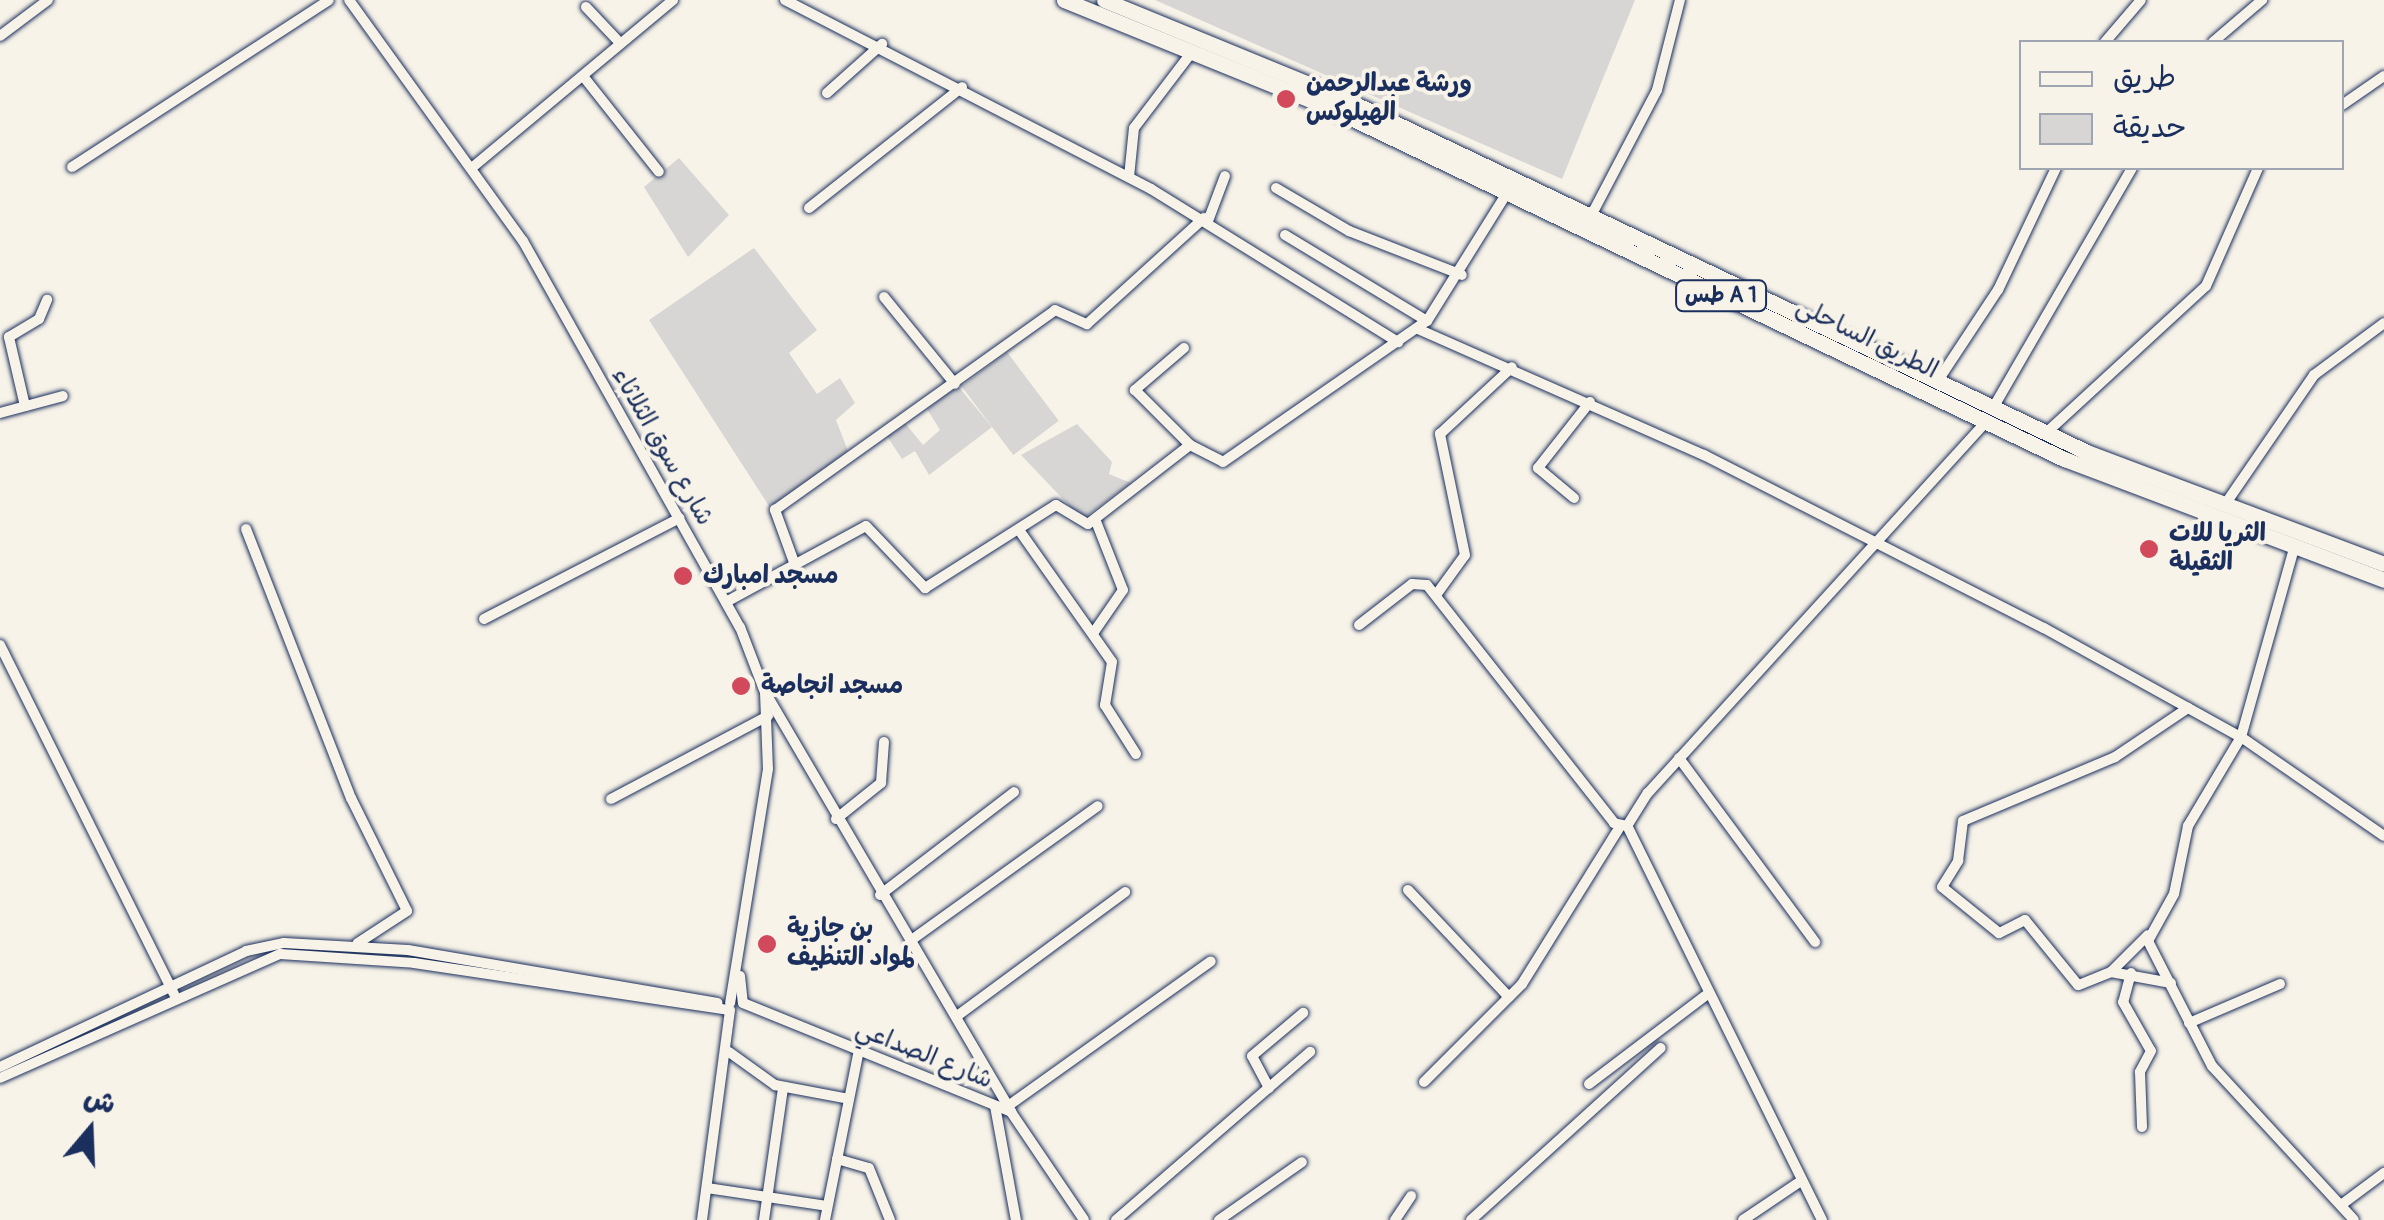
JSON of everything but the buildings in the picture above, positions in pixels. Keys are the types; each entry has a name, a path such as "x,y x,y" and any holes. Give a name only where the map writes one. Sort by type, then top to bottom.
{"highway":[{"name":"الطريق الساحلى","path":"1064,0 1192,52 1507,193 1828,338 1989,416 2384,580"},
{"name":"الطريق الساحلى","path":"1104,0 1592,214 1828,338 1937,382 1989,416 2046,433 2224,506 2384,564"}],"street":[{"path":"0,36 48,0"},
{"path":"72,168 329,0"},
{"name":"شارع سوق الثلاثاء","path":"349,0 474,166 680,518 726,602 765,692 768,716 740,970 702,1220"},
{"path":"474,166 673,0"},
{"path":"785,0 882,44 1129,177 1206,220 1398,342"},
{"path":"1592,214 1657,90 1680,0"},
{"path":"2108,40 2141,0"},
{"path":"2215,40 2262,0"},
{"path":"586,7 620,43"},
{"path":"826,92 882,44"},
{"path":"1129,177 1134,128 1192,52"},
{"path":"583,76 658,172"},
{"path":"2344,105 2384,76"},
{"path":"808,208 962,87"},
{"path":"1937,382 1998,290 2055,170"},
{"path":"1424,1082 1509,997 1623,827 1679,758 1989,416 2131,170"},
{"path":"2046,433 2206,286 2257,170"},
{"path":"795,565 775,510 1055,310 1086,324 1206,220 1225,176"},
{"path":"1276,188 1348,231 1462,276"},
{"path":"1184,348 1136,390 1190,444 1223,462 1423,325 1462,276 1507,193"},
{"path":"1285,235 1423,325 1590,402 1875,544 2188,708 2241,737 2384,836"},
{"path":"884,297 955,384"},
{"path":"25,406 9,336 39,319 48,300"},
{"path":"2224,506 2314,375 2384,324"},
{"path":"1436,596 1465,555 1440,434 1512,367"},
{"path":"0,413 63,396"},
{"path":"1574,498 1538,468 1590,402"},
{"path":"726,602 866,526 925,588 1056,505 1084,524 1095,519 1190,444"},
{"path":"484,619 680,518"},
{"path":"1094,632 1123,590 1095,519"},
{"path":"246,529 350,798 407,911 358,943"},
{"path":"1019,530 1094,632 1113,666 1105,705 1136,754"},
{"path":"2111,972 2148,935 2174,894 2188,826 2241,737 2295,545"},
{"path":"1358,625 1417,582 1436,596 1623,827 1798,1183 1822,1220"},
{"path":"0,646 174,993"},
{"path":"765,692 880,895 1010,1109 1212,961"},
{"path":"2171,983 2111,972 2074,984 2028,922 1995,931 1948,899 1943,880 1971,815 2115,757 2188,708"},
{"path":"611,799 768,716"},
{"path":"836,820 881,783 884,742"},
{"path":"1679,758 1814,942"},
{"path":"880,895 1014,792"},
{"path":"910,941 1098,806"},
{"path":"1408,890 1509,997"},
{"path":"957,1016 1125,892"},
{"path":"2148,935 2212,1066 2354,1220"},
{"path":"174,993 267,945 358,943 506,964 734,1007"},
{"path":"0,1078 27,1060 174,993 251,962 308,952 734,1007"},
{"path":"505,977 506,964"},
{"path":"2131,974 2123,1002 2151,1052 2140,1076 2142,1128"},
{"path":"2189,1023 2280,984"},
{"path":"1589,1084 1704,996"},
{"name":"شارع الصداعي","path":"734,1007 758,1009 1010,1109 1084,1220"},
{"path":"1269,1088 1252,1056 1303,1014"},
{"path":"1472,1220 1661,1048"},
{"path":"825,1220 860,1050"},
{"path":"729,1052 783,1088 849,1098"},
{"path":"1116,1220 1310,1052"},
{"path":"0,1067 27,1060"},
{"path":"764,1220 783,1088"},
{"path":"995,1106 1016,1220"},
{"path":"837,1160 869,1168 890,1220"},
{"path":"1219,1220 1302,1162"},
{"path":"2341,1206 2384,1173"},
{"path":"1743,1220 1798,1183"},
{"path":"707,1188 827,1206"},
{"path":"1394,1220 1411,1196"}],"green space":[{"path":"1155,0 1635,0 1562,179"},
{"path":"679,158 729,215 688,257 644,187"},
{"path":"754,248 817,330 789,353 817,394 840,378 855,403 836,420 848,451 771,509 649,320"},
{"path":"1007,352 1059,421 1013,455 961,386"},
{"path":"958,386 992,427 929,475 915,451 902,459 887,436 905,423 923,445 940,430 927,409"},
{"path":"1077,424 1112,462 1109,474 1131,483 1082,519 1021,455"}],"place":[{"name":"ورشة عبدالرحمن الهيلوكس","path":"1286,99"},
{"name":"الثريا للات الثقيلة","path":"2149,549"},
{"name":"مسجد امبارك","path":"683,576"},
{"name":"مسجد انجاصة","path":"741,686"},
{"name":"بن جازية لمواد التنظيف","path":"767,944"}]}
